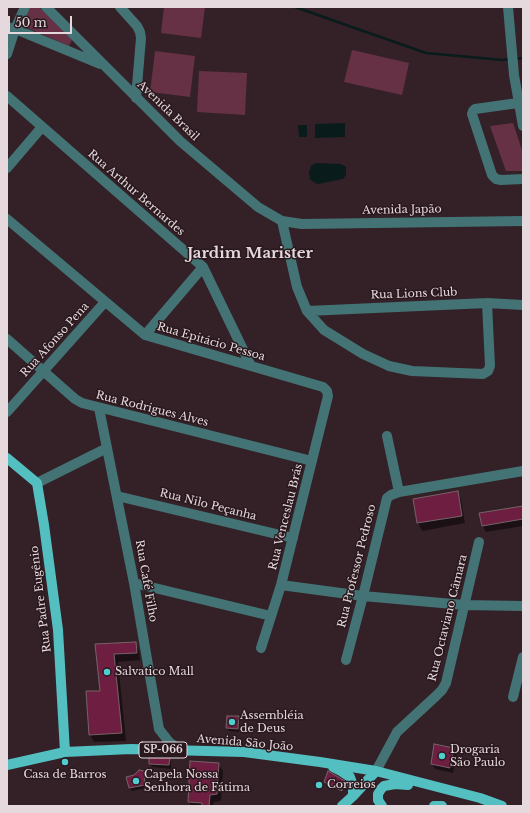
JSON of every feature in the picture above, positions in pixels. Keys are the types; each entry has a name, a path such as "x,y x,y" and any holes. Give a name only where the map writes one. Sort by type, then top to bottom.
{"main road":[{"path":"7,458 37,483"},
{"name":"Rua Padre Eugênio","path":"37,483 58,630 65,752"},
{"name":"Avenida São João","path":"7,765 65,752 131,749 244,752 376,771 480,798 502,806"},
{"path":"320,762 341,771 350,777 353,786 353,796"},
{"path":"342,806 376,771"},
{"path":"382,806 378,800 378,794 388,784 440,788"},
{"path":"434,806 442,806"}],"street":[{"path":"7,54 11,28 25,7"},
{"name":"Avenida Brasil","path":"46,7 180,141 258,207 282,221"},
{"path":"120,7 137,26 140,32 136,98"},
{"path":"508,7 514,75 523,126"},
{"path":"11,28 105,66"},
{"name":"Rua Arthur Bernardes","path":"7,96 203,267 252,366"},
{"path":"518,103 475,109 472,114 492,175 496,179 501,180 523,179"},
{"path":"7,168 42,126"},
{"name":"Rua Epitácio Pessoa","path":"7,219 145,336 323,387 327,391"},
{"name":"Avenida Japão","path":"282,221 302,224 523,220"},
{"path":"282,221 298,287 307,311 324,330 363,354 389,366 412,371 483,374 488,371 490,366 488,303"},
{"path":"145,336 203,267"},
{"name":"Rua Afonso Pena","path":"7,412 105,302"},
{"name":"Rua Lions Club","path":"307,311 488,303 523,305"},
{"name":"Rua Rodrigues Alves","path":"7,339 75,399 99,408 312,461"},
{"name":"Rua Venceslau Brás","path":"261,648 281,585 328,396 327,391"},
{"name":"Rua Café Filho","path":"99,408 134,583 159,729 170,742 181,750"},
{"path":"387,436 399,492"},
{"path":"37,483 107,448"},
{"name":"Rua Professor Pedroso","path":"346,660 363,596 385,501 391,494 523,471"},
{"name":"Rua Nilo Peçanha","path":"117,496 293,538"},
{"name":"Rua Octaviano Câmara","path":"376,771 397,732 436,696 444,686 479,542"},
{"path":"134,583 271,616"},
{"path":"281,585 363,596 464,605 523,606"},
{"path":"513,697 523,658"}],"shaded area":[{"path":"29,7 39,7 72,40 69,46 23,26"},
{"path":"164,7 205,7 201,38 161,33"},
{"path":"352,50 409,63 402,95 344,82"},
{"path":"155,51 195,56 190,97 150,92"},
{"path":"199,71 247,73 245,115 197,112"},
{"path":"345,123 345,137 315,138 315,124"},
{"path":"513,123 523,153 523,171 506,171 490,126"},
{"path":"298,125 307,125 307,137 299,137"},
{"path":"316,163 341,164 346,167 346,175 343,179 318,184 315,183 310,179 309,172 311,166"}],"building":[{"path":"458,491 462,516 417,523 413,499"},
{"path":"523,506 523,519 482,526 479,513"},
{"name":"Salvatico Mall","path":"136,642 137,653 114,654 122,733 89,735 86,691 100,691 95,644"},
{"name":"Assembléia de Deus","path":"227,716 239,716 238,729 226,728"},
{"name":"Drogaria São Paulo","path":"434,744 454,748 450,768 431,764"},
{"path":"149,756 170,757 169,765 149,764"},
{"path":"190,761 219,763 217,794 210,795 209,806 202,806 202,803 188,802"},
{"name":"Capela Nossa Senhora de Fátima","path":"139,770 144,771 145,785 129,788 126,777 134,775"},
{"path":"328,771 345,781 342,791 324,782"}],"waterway":[{"path":"295,7 426,53 502,60 510,59"},
{"path":"515,59 523,58"}],"place":[{"name":"Salvatico Mall","path":"107,672"},
{"name":"Assembléia de Deus","path":"232,722"},
{"name":"Drogaria São Paulo","path":"442,756"},
{"name":"Casa de Barros","path":"65,762"},
{"name":"Capela Nossa Senhora de Fátima","path":"136,781"},
{"name":"Correios","path":"319,785"}],"district":[{"name":"Jardim Marister","path":"250,254"}]}
